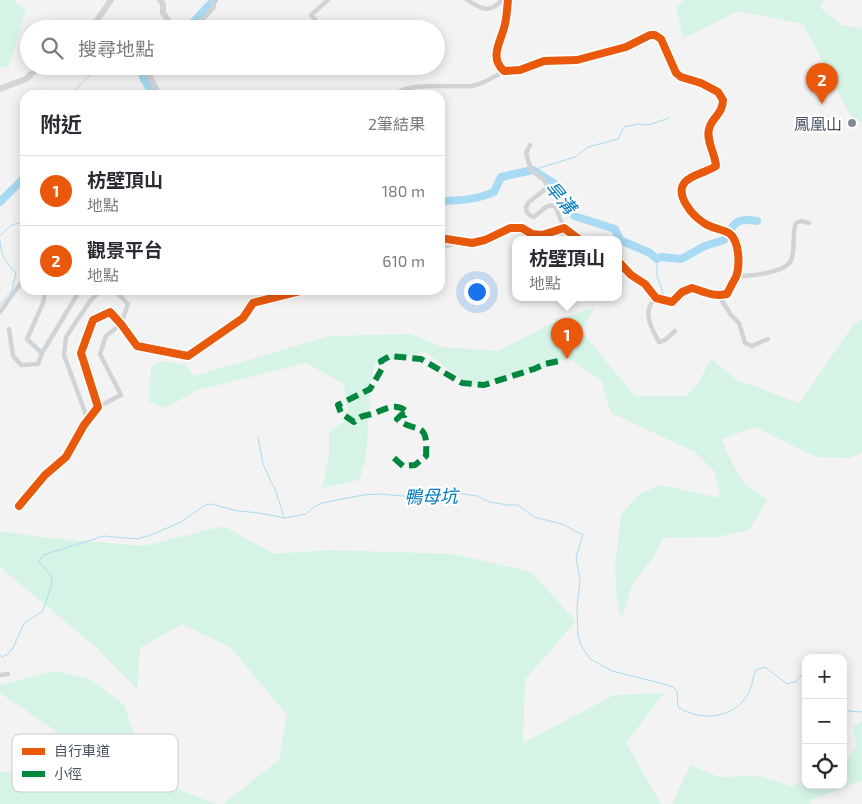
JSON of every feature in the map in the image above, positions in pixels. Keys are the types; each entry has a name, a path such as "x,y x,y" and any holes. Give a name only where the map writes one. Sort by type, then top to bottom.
{"street":[{"path":"97,20 110,0"},
{"path":"160,0 163,4 163,13 168,20"},
{"path":"203,20 214,8 212,0"},
{"path":"315,20 311,15 328,0"},
{"path":"467,0 489,9 495,7 502,0"},
{"path":"504,71 498,65 496,55 505,25 508,0"},
{"path":"404,90 410,88 473,86 504,71 520,70 544,61 577,60 626,47 650,35 658,37 676,72 681,77 701,83 718,92 723,100 721,111 709,127 708,136 716,166 709,171 686,180 682,187 682,193 689,208 697,218 705,224 730,234 735,241 739,266 736,277 727,294 719,296 692,288 682,292 672,302 656,298 645,284 631,275 622,265"},
{"path":"0,89 26,79 30,75"},
{"path":"149,75 156,90"},
{"path":"530,145 526,153 531,170 544,180 548,187 529,202 526,207 527,213 533,217 549,204 555,206 564,228 575,236"},
{"path":"736,277 778,271 789,264 792,258 796,223 801,221 809,223"},
{"path":"445,239 472,243 510,228 522,228 532,234 542,235 564,228"},
{"path":"445,247 462,242"},
{"path":"0,312 20,284"},
{"path":"42,353 27,338 45,295"},
{"path":"9,329 13,356 22,365 38,364 42,353 77,295"},
{"path":"88,420 64,355 66,337 96,295"},
{"path":"20,506 44,475 66,457 98,407 121,395 100,354 106,336 121,324 128,304 119,295"},
{"path":"98,407 81,353 93,320 110,312 137,346 188,356 244,318 253,303 284,295"},
{"path":"719,296 726,308 739,322 745,343 752,346 768,338"},
{"path":"656,298 648,312 652,330 659,342 665,340 675,331"},
{"path":"0,674 8,674"}],"green space":[{"path":"0,0 13,0 26,10 23,20 20,20 20,30 9,66 0,68"},
{"path":"684,0 824,0 821,8 841,25 862,29 862,123 850,115 803,24 738,11 683,39 676,7"},
{"path":"595,307 581,331 635,396 686,396 697,385 711,359 737,380 799,403 854,324 862,319 862,452 851,458 816,457 755,427 722,439 727,453 743,482 767,500 749,530 716,537 663,538 652,559 632,585 621,620 617,603 615,567 621,515 638,495 660,485 721,498 714,471 695,452 611,413 601,380 568,358 531,372 470,386 425,352 375,363 371,383 366,460 359,480 322,488 329,456 329,432 348,418 344,384 306,363 195,391 166,408 149,402 151,367 160,361 186,365 194,376 329,336 411,334 442,347 498,351 562,318"},
{"path":"224,526 274,554 328,550 454,554 531,572 576,621 525,680 523,743 614,695 664,693 626,743 661,804 223,804 279,760 287,715 231,648 182,624 140,648 137,689 97,648 0,567 0,531 40,537 144,546"},
{"path":"54,671 90,679 124,705 134,734 61,734 0,693 0,685"},
{"path":"862,721 862,781 847,787 847,761 856,747 853,727"},
{"path":"690,765 719,777 759,776 791,786 802,782 802,789 841,789 811,800 810,804 672,804"},
{"path":"12,771 12,792 178,792 178,789 216,804 0,804 0,773"}],"waterway":[{"name":"旱溝","path":"195,20 214,0"},
{"path":"76,90 81,83 92,75"},
{"name":"旱溝","path":"143,75 150,90"},
{"path":"533,170 575,157 588,147 618,139 624,127 638,124 648,125 669,118"},
{"name":"旱溝","path":"445,201 467,200 488,195 494,192 501,177 533,170 555,184 574,216 615,229 618,236"},
{"path":"0,202 20,182"},
{"name":"旱溝","path":"622,241 650,253 657,259 661,257 681,259 705,246 724,240 736,223 744,220 757,221"},
{"path":"0,236 11,225 20,223"},
{"path":"0,241 5,259 16,273 12,290 0,305"},
{"path":"657,259 657,276 664,296"},
{"path":"258,437 263,464 276,492 284,517"},
{"name":"鴨母坑","path":"0,655 2,657 8,654 13,648 24,623 43,611 52,583 51,576 39,561 43,555 104,536 137,539 151,535 181,522 205,505 211,504 238,511 285,518 306,514 322,503 363,495 380,494 425,498 457,493 477,496 489,502 518,505 534,517 562,524 583,535 576,557 580,580 577,608 578,635 581,645 590,659 612,671 673,687 677,691 678,707 687,712 707,716 727,713 736,708 749,692 756,670 765,667 787,684 795,682 802,675"},
{"name":"鴨母坑","path":"847,710 862,712"}],"marked path":[{"path":"394,458 403,466 415,465 426,456 423,432 397,419 407,412 398,407 389,407 361,417 354,422 341,413 338,405 370,389 383,367 381,361 390,356 421,359 462,383 484,385 559,361"}],"cycle path":[{"path":"508,0 506,21 496,54 499,66 504,71 520,70 544,61 577,60 626,47 650,35 655,35 661,39 676,73 681,77 701,83 718,92 723,100 721,109 710,125 708,134 716,166 695,175 685,182 682,187 682,193 686,205 700,220 707,225 729,233 733,237 738,254 737,272 727,294 714,294 692,288 682,292 672,302 656,298 645,284 631,275 622,265"},
{"path":"445,239 472,243 485,240 510,228 522,228 532,234 542,235 564,228 575,236"},
{"path":"19,506 45,475 66,457 84,425 98,407 81,353 93,320 110,312 137,346 188,356 243,318 253,303 284,295"}],"place":[{"name":"觀景平台","path":"822,104"},
{"name":"鳳凰山","path":"852,123"},
{"name":"枋壁頂山","path":"567,359"}]}
